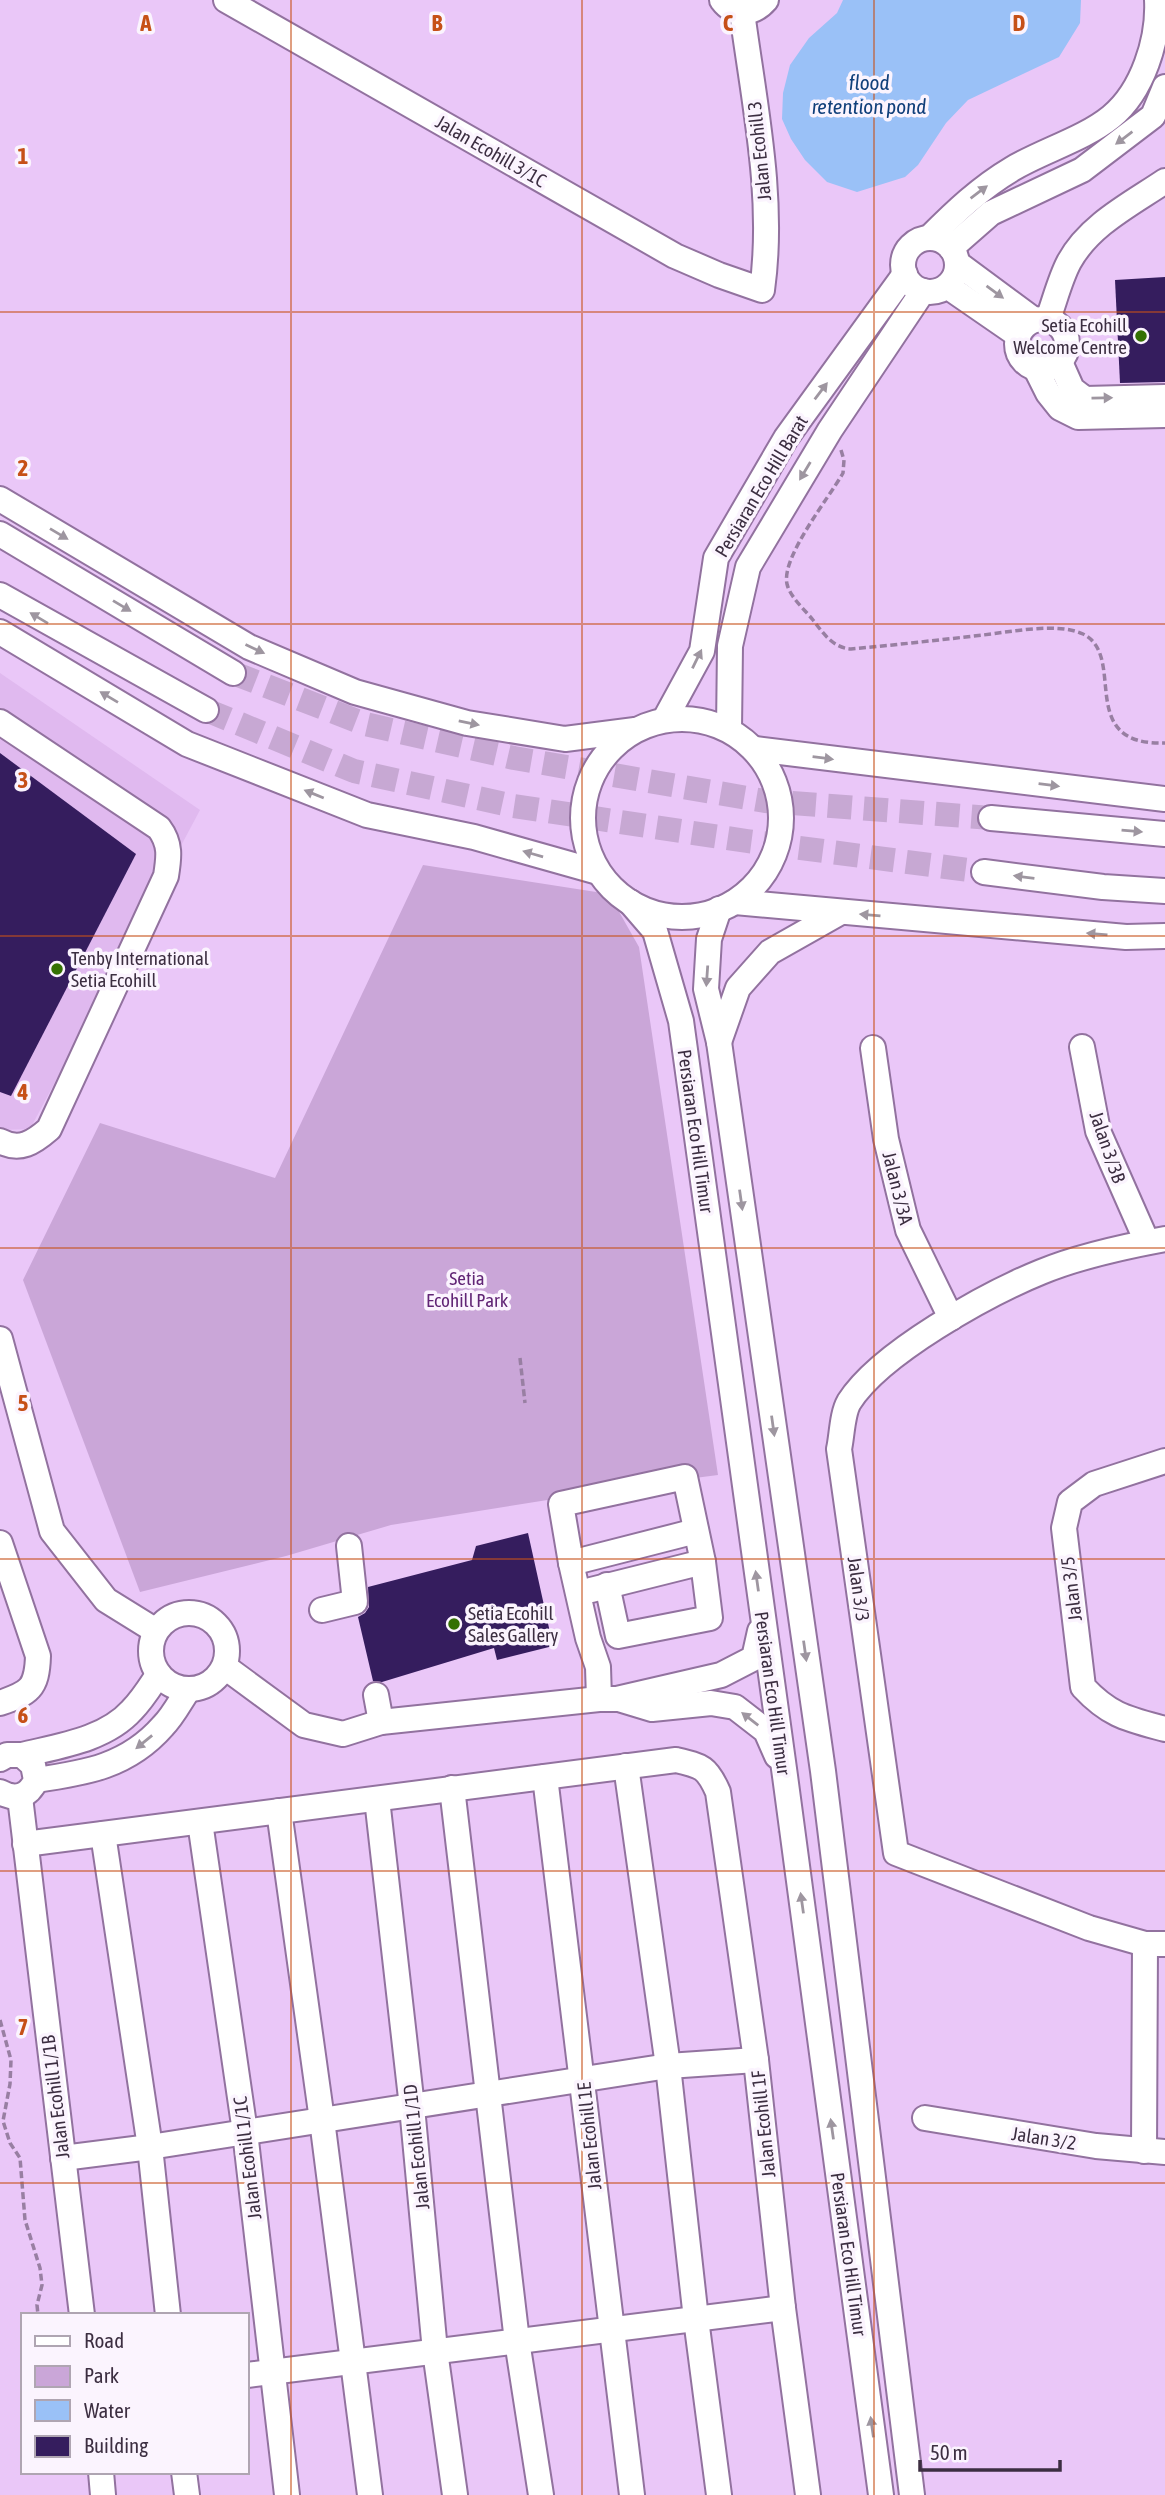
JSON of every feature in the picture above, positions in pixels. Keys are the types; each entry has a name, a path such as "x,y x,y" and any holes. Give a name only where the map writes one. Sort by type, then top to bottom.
{"street":[{"name":"Jalan Ecohill 3/1C","path":"226,0 675,256 762,290"},
{"path":"732,6 756,9 766,0"},
{"name":"Persiaran Eco Hill Barat","path":"665,719 702,651 716,558 786,438 925,284 952,280 946,250 976,192 1012,169 1093,129 1112,116 1143,74 1153,44 1157,0"},
{"name":"Jalan Ecohill 3","path":"732,6 763,177 767,255 762,290"},
{"name":"Persiaran Eco Hill Barat","path":"946,250 991,213 1082,170 1153,116 1165,87"},
{"path":"925,284 1033,325 1055,322 1065,333 1067,349 1053,368 1036,369 1028,366 1018,352 1033,325 1069,262 1085,239 1107,220 1165,181"},
{"name":"Persiaran Eco Hill Barat","path":"925,284 904,258 908,250 913,243 946,250"},
{"path":"946,250 1033,325"},
{"name":"Persiaran Eco Hill Barat","path":"729,729 730,646 748,567 830,430 898,331 925,284"},
{"path":"1060,362 1072,388 1085,399 1165,397"},
{"path":"1036,369 1048,393 1060,408 1078,417 1165,415"},
{"path":"0,499 249,647 355,692 467,723 565,739 635,730 665,719 698,719 729,729 755,750 774,778 781,812 779,838 771,864 755,885 727,906 710,913 682,918 655,913 630,902 615,891 598,872 590,855 584,829 584,803 592,778 609,750 635,730"},
{"path":"0,534 233,673"},
{"path":"0,595 206,710"},
{"path":"0,632 187,744 367,815 474,837 598,872"},
{"path":"0,722 159,828 166,836 170,852 166,876 49,1129 33,1143 21,1146 9,1146 0,1141"},
{"path":"755,750 1165,799"},
{"path":"991,818 1165,834"},
{"path":"984,872 1103,887 1165,891"},
{"name":"Persiaran Eco Hill Timur","path":"630,902 655,930 681,1021 880,2495"},
{"path":"727,906 1126,937 1165,936"},
{"name":"Persiaran Eco Hill Timur","path":"727,906 709,939 706,989 719,1042 823,1770 912,2495"},
{"path":"719,1042 738,988 770,952 838,913"},
{"name":"Jalan 3/3A","path":"873,1048 886,1139 908,1230 951,1318"},
{"name":"Jalan 3/3B","path":"1082,1048 1098,1131 1156,1241"},
{"name":"Jalan 3/3","path":"1155,1944 1089,1928 896,1853 839,1449 848,1404 869,1379 951,1318 1042,1271 1156,1241"},
{"path":"0,1339 52,1531 106,1600 156,1631"},
{"name":"Jalan 3/5","path":"1165,1461 1094,1484 1070,1502 1064,1528 1083,1687 1100,1705 1124,1718 1165,1729"},
{"path":"607,1585 618,1636 710,1618 703,1562 685,1477 561,1504 571,1563 589,1638 608,1699"},
{"path":"571,1563 696,1531"},
{"path":"0,1543 38,1656 38,1676 24,1695 0,1703"},
{"path":"322,1610 355,1602 349,1546"},
{"path":"579,1594 703,1562"},
{"path":"225,1667 304,1725 343,1734 382,1722 608,1699 721,1675 754,1658 759,1641 761,1612"},
{"path":"196,1613 207,1617 223,1633 227,1644 225,1667 210,1684 188,1690 177,1689 158,1675 150,1653 156,1631 173,1616 196,1613"},
{"path":"11,1757 75,1742 112,1727 132,1710 158,1675"},
{"path":"19,1790 104,1768 126,1757 163,1727 188,1690"},
{"path":"376,1695 382,1722"},
{"path":"608,1699 652,1709 711,1703 735,1707 766,1731 785,1776"},
{"path":"11,1757 33,1765 19,1790"},
{"name":"Jalan Ecohill 1F","path":"626,1766 676,1760 695,1765 710,1773 719,1792 756,2060 783,2308 808,2495"},
{"path":"25,1844 626,1766 668,2066 719,2495"},
{"name":"Jalan Ecohill 1E","path":"545,1777 632,2495"},
{"path":"452,1788 517,2341 541,2495"},
{"name":"Jalan Ecohill 1/1B","path":"19,1790 82,2313"},
{"name":"Jalan Ecohill 1/1D","path":"377,1799 412,2107 435,2351 455,2495"},
{"path":"279,1811 370,2495"},
{"name":"Jalan Ecohill 1/1C","path":"200,1822 244,2132 287,2495"},
{"path":"103,1834 150,2147 168,2313"},
{"path":"1155,1944 1155,2151"},
{"path":"62,2158 150,2147 668,2066 756,2060"},
{"name":"Jalan 3/2","path":"925,2118 1096,2146 1155,2151"},
{"path":"248,2375 783,2308"},
{"path":"101,2474 103,2495"},
{"path":"184,2474 187,2495"}],"path":[{"path":"830,430 843,455 843,473 797,547 787,576 790,590 829,640 850,649 1044,629 1078,632 1090,638 1099,653 1110,714 1121,732 1140,740 1165,743"},
{"path":"520,1358 525,1402"},
{"path":"0,2020 11,2060 10,2084 3,2121 10,2143 20,2158 24,2220 43,2286 37,2305 38,2313"}],"shaded area":[{"name":"Tenby International Setia Ecohill","path":"0,673 200,810 30,1129 0,1130"}],"green space":[{"name":"Setia Ecohill Park","path":"423,865 609,894 639,947 718,1475 391,1525 286,1556 140,1592 23,1280 100,1123 275,1178"}],"water":[{"name":"flood retention pond","path":"843,0 1081,0 1080,23 1059,57 968,100 946,123 918,165 905,177 857,192 827,182 805,160 782,119 783,93 790,65 809,38 837,13"}],"building":[{"name":"Setia Ecohill Welcome Centre","path":"1165,277 1165,382 1120,383 1115,280"},
{"path":"0,753 136,854 11,1096 0,1092"},
{"name":"Setia Ecohill Sales Gallery","path":"528,1533 553,1646 497,1660 494,1648 382,1682 373,1681 358,1617 369,1607 368,1587 472,1560 476,1546"}],"tunnel":[{"path":"233,673 365,724 514,758 765,801 991,818"},
{"path":"206,710 354,771 514,806 747,841 984,872"}],"place":[{"name":"Setia Ecohill Welcome Centre","path":"1141,336"},
{"name":"Tenby International Setia Ecohill","path":"57,969"},
{"name":"Setia Ecohill Sales Gallery","path":"454,1624"}]}
